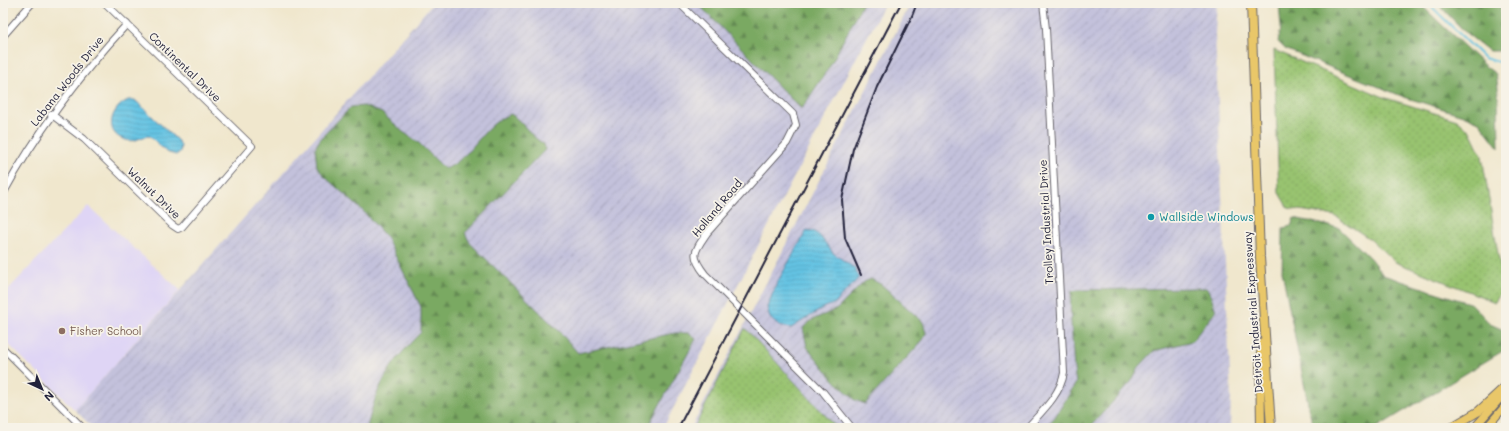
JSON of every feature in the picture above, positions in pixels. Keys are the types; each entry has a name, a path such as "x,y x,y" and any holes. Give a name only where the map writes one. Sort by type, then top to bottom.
{"highway":[{"name":"Detroit Industrial Expressway","path":"1250,3 1260,249 1271,428"},
{"path":"1262,428 1260,359 1265,329"},
{"path":"1450,428 1479,411 1506,386"}],"main road":[{"path":"1474,428 1506,392"},
{"path":"1486,428 1506,405"}],"street":[{"path":"3,36 32,3"},
{"name":"Continental Drive","path":"105,3 252,146"},
{"name":"Holland Road","path":"679,3 793,114 796,125 787,143 707,233 695,254 695,260 705,274 822,392 852,428"},
{"name":"Trolley Industrial Drive","path":"1027,428 1055,395 1061,386 1064,373 1047,45 1043,3"},
{"name":"Labana Woods Drive","path":"3,194 51,114 126,24"},
{"name":"Walnut Drive","path":"51,114 84,139 175,228 178,229 182,227 252,146"},
{"path":"3,348 83,428"}],"shaded area":[{"path":"433,3 885,3 663,428 93,428 75,410"},
{"path":"911,3 1217,3 1215,34 1231,398 1230,428 691,428"},
{"path":"88,206 180,290 75,410 3,339 3,295"}],"green space":[{"path":"697,3 863,3 830,66 803,107 800,108"},
{"path":"1279,3 1419,3 1485,66 1496,74 1498,87 1499,148 1479,122 1463,115 1404,97 1285,49 1278,42 1281,28"},
{"path":"1437,3 1500,3 1503,43 1500,51 1489,51 1466,33"},
{"path":"1274,50 1386,98 1457,120 1470,131 1482,156 1500,266 1502,291 1495,302 1395,262 1370,239 1335,216 1288,208 1279,193"},
{"path":"364,106 382,113 403,132 418,142 445,169 463,157 485,132 501,118 511,114 535,138 544,144 545,150 465,233 470,243 559,331 578,353 675,333 690,333 696,339 647,428 600,428 597,425 594,428 367,428 375,398 380,386 400,355 421,332 421,307 386,237 363,211 325,177 317,167 315,148 321,138 351,107"},
{"path":"1294,218 1339,228 1370,258 1383,275 1472,304 1490,324 1506,331 1506,349 1376,428 1316,428 1312,424 1282,271 1283,228 1291,226"},
{"path":"871,279 882,285 923,322 926,333 923,340 865,404 855,400 834,380 807,347 803,328 812,320 837,309 864,282"},
{"path":"1207,288 1216,311 1192,341 1154,351 1139,367 1131,382 1089,428 1045,428 1055,417 1076,383 1070,314 1072,291"},
{"path":"745,328 837,428 694,428"}],"water":[{"path":"128,100 135,100 177,140 181,145 180,152 176,155 166,152 150,136 129,141 119,137 114,132 112,127 113,115 122,104"},
{"path":"807,230 813,231 820,236 833,253 854,268 859,277 836,303 825,307 791,328 779,326 770,318 767,307 778,281"}],"waterway":[{"path":"1428,3 1484,58 1506,64"}],"railway":[{"path":"678,428 901,3"},
{"path":"861,275 845,238 842,200 853,149 877,87 917,3"}],"place":[{"name":"Wallside Windows","path":"1151,217"},
{"name":"Fisher School","path":"62,331"}]}
